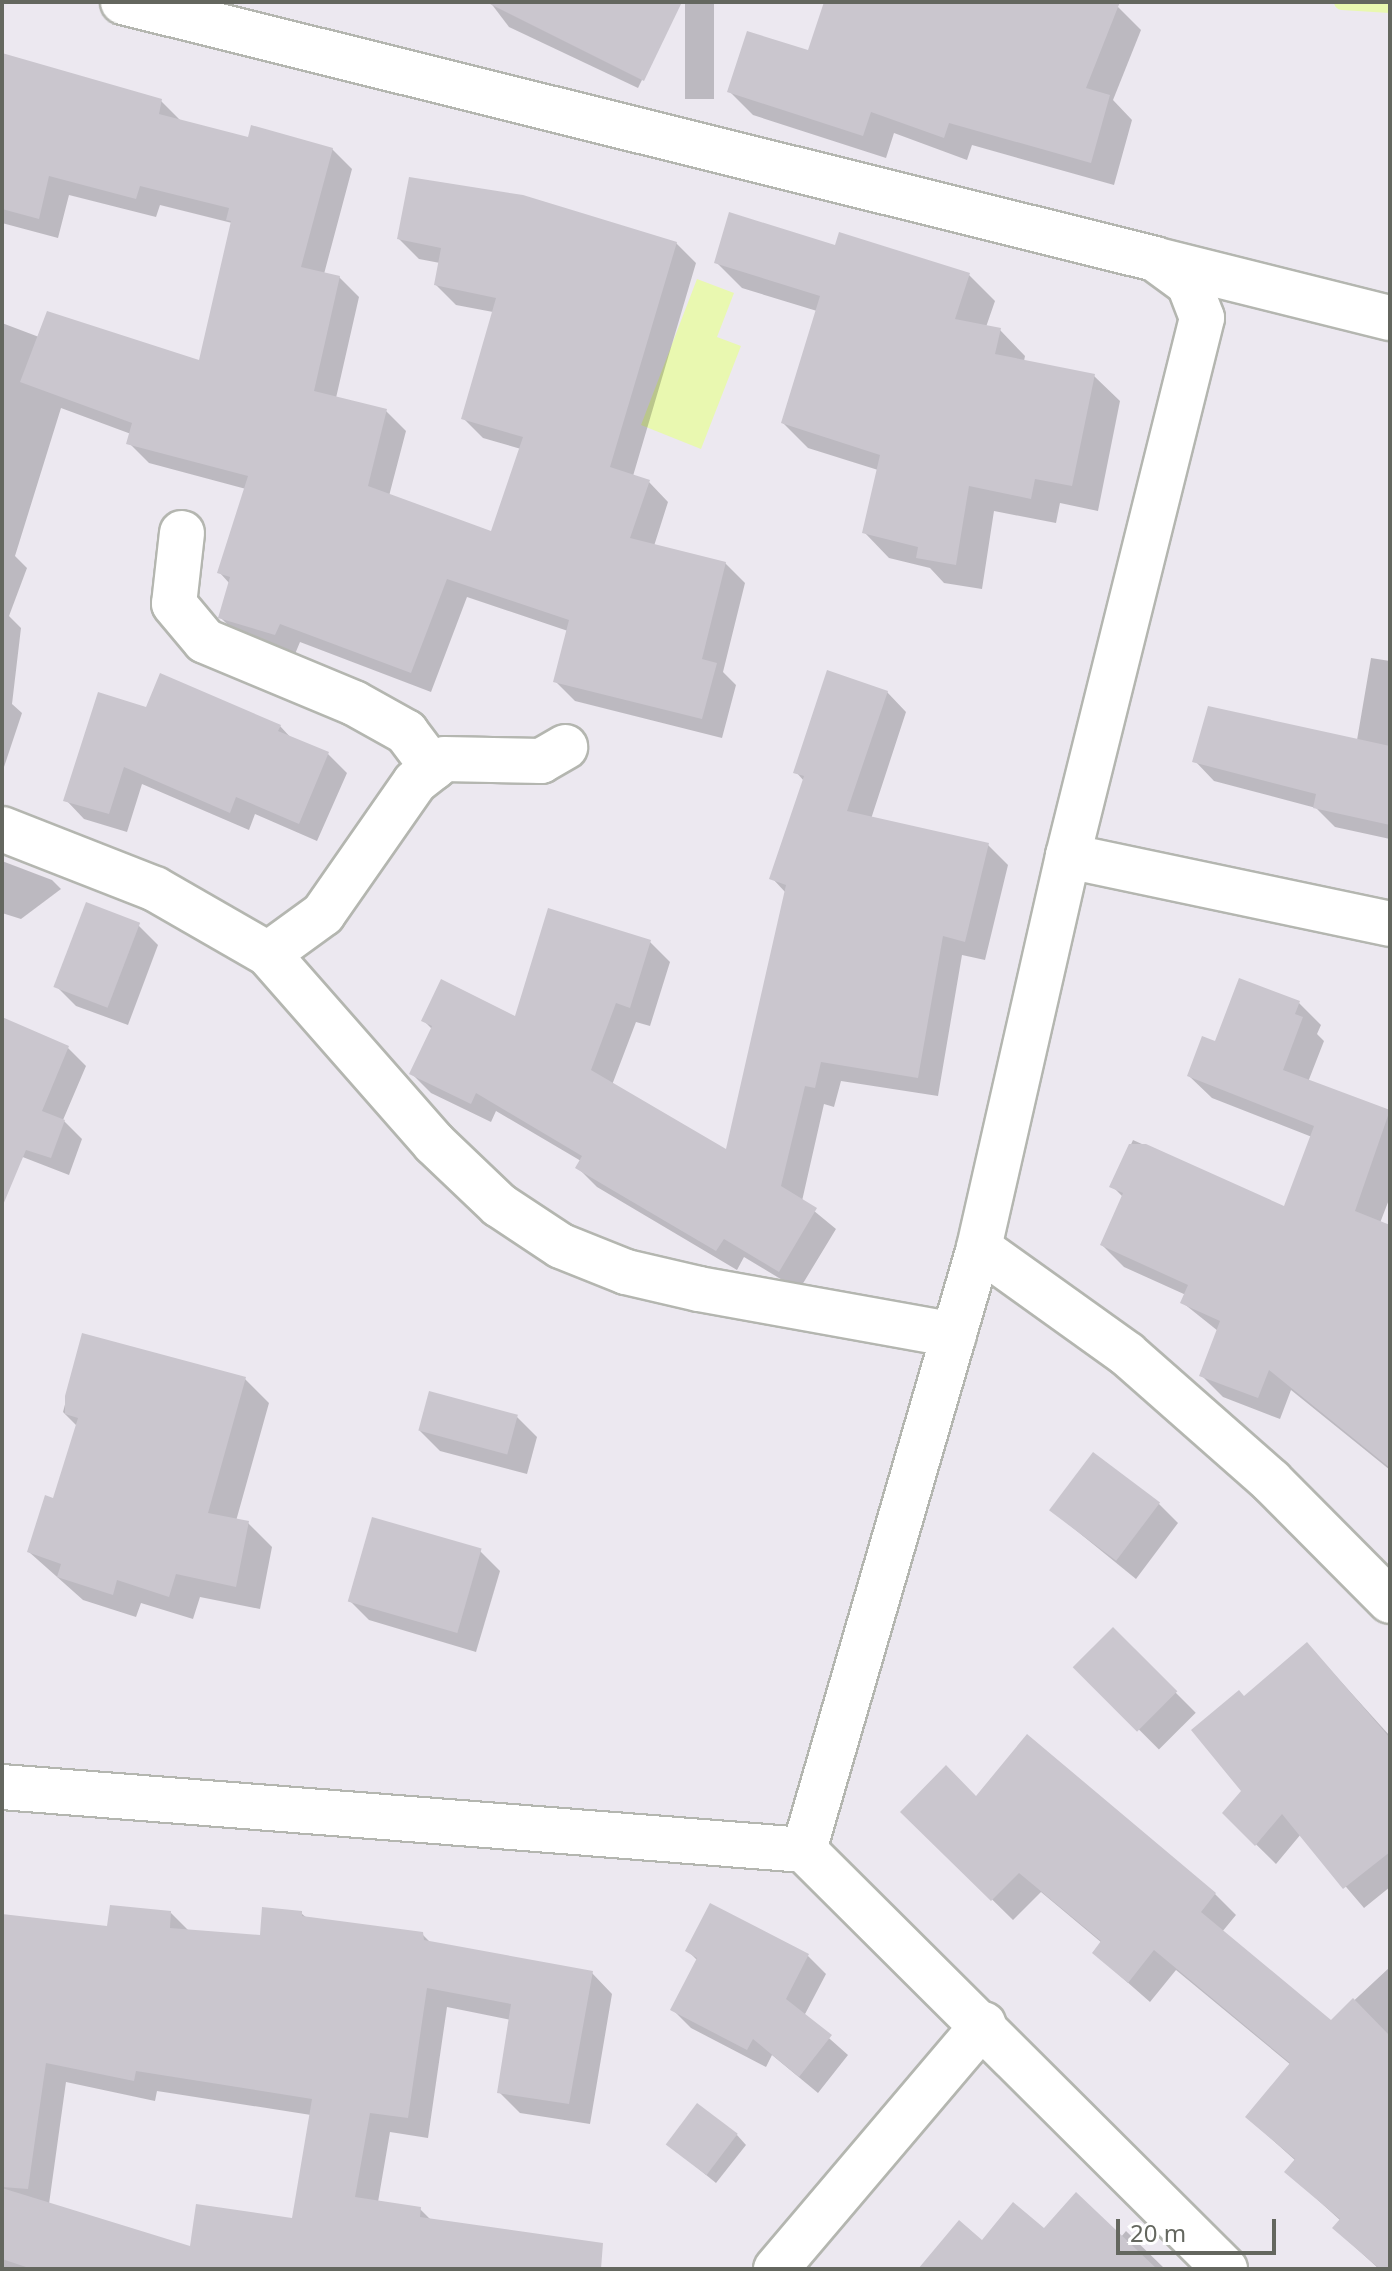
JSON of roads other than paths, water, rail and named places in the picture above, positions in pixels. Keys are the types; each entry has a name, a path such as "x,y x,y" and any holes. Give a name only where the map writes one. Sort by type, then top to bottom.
{"street":[{"path":"123,2 1390,318"},
{"path":"804,1850 979,1248 1068,856 1202,318 1189,284 1155,259"},
{"path":"182,533 174,604 205,641 367,710 406,732 433,768"},
{"path":"268,954 323,914 415,782 444,759 541,761 565,747"},
{"path":"2,829 155,889 268,954 434,1143 499,1205 561,1246 626,1272 699,1289 954,1335"},
{"path":"1068,856 1390,924"},
{"path":"979,1248 1127,1354 1271,1481 1390,1601"},
{"path":"2,1787 804,1850 984,2024 1225,2269"},
{"path":"776,2269 984,2024"}],"waterway":[{"path":"1342,2 1390,5"}]}
